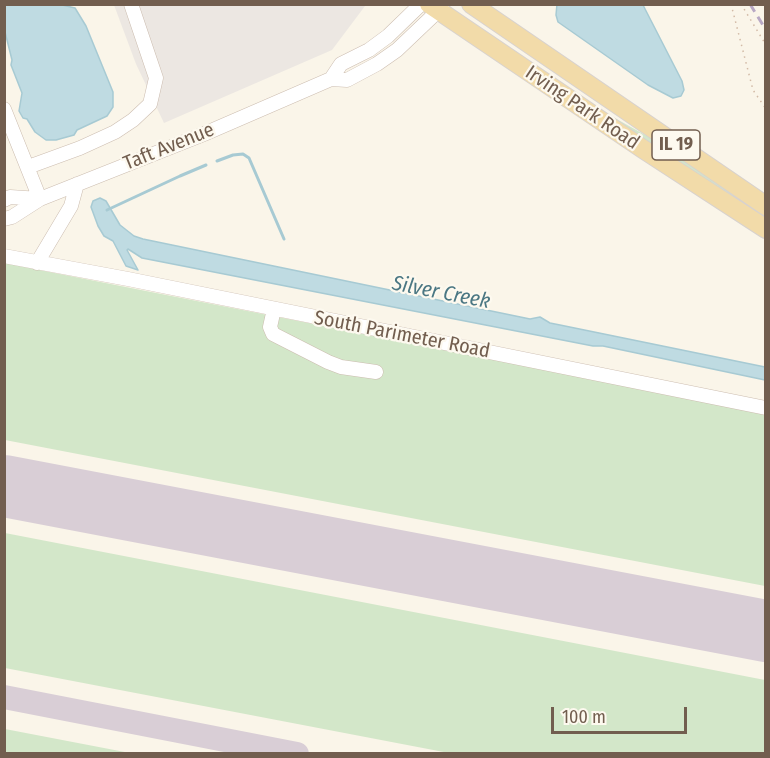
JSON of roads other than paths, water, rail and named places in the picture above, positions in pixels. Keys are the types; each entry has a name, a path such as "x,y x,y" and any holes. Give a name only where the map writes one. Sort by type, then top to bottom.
{"main road":[{"name":"Irving Park Road","path":"471,4 765,206"},
{"name":"Irving Park Road","path":"432,6 765,229"}],"street":[{"path":"28,167 115,132 133,120 150,104 156,78 131,4"},
{"name":"Taft Avenue","path":"4,201 10,198 40,199 204,134 331,79 347,80 397,50 432,6"},
{"path":"4,108 40,199 12,217 4,219"},
{"path":"38,263 71,206 77,184"},
{"name":"South Parimeter Road","path":"4,256 765,408"},
{"path":"274,309 270,327 273,334 328,362 376,372"}],"water":[{"path":"58,4 75,8 86,26 113,92 113,107 107,116 77,130 74,135 46,140 35,132 19,111 22,93 11,65 12,60 5,32 5,5"},
{"path":"557,4 643,5 682,81 684,90 681,96 673,98 648,85 558,22"},
{"path":"100,198 106,201 120,225 134,236 143,239 530,319 540,317 550,323 765,367 765,380 603,346 593,346 142,258 128,249 138,270 126,266 113,241 104,236 98,226 91,207 93,201"}],"waterway":[{"path":"217,161 243,154 249,158 284,239"},
{"path":"107,210 206,165"}],"railway":[{"path":"750,4 766,30"}],"water label":[{"name":"Silver Creek","path":"441,293"}]}
